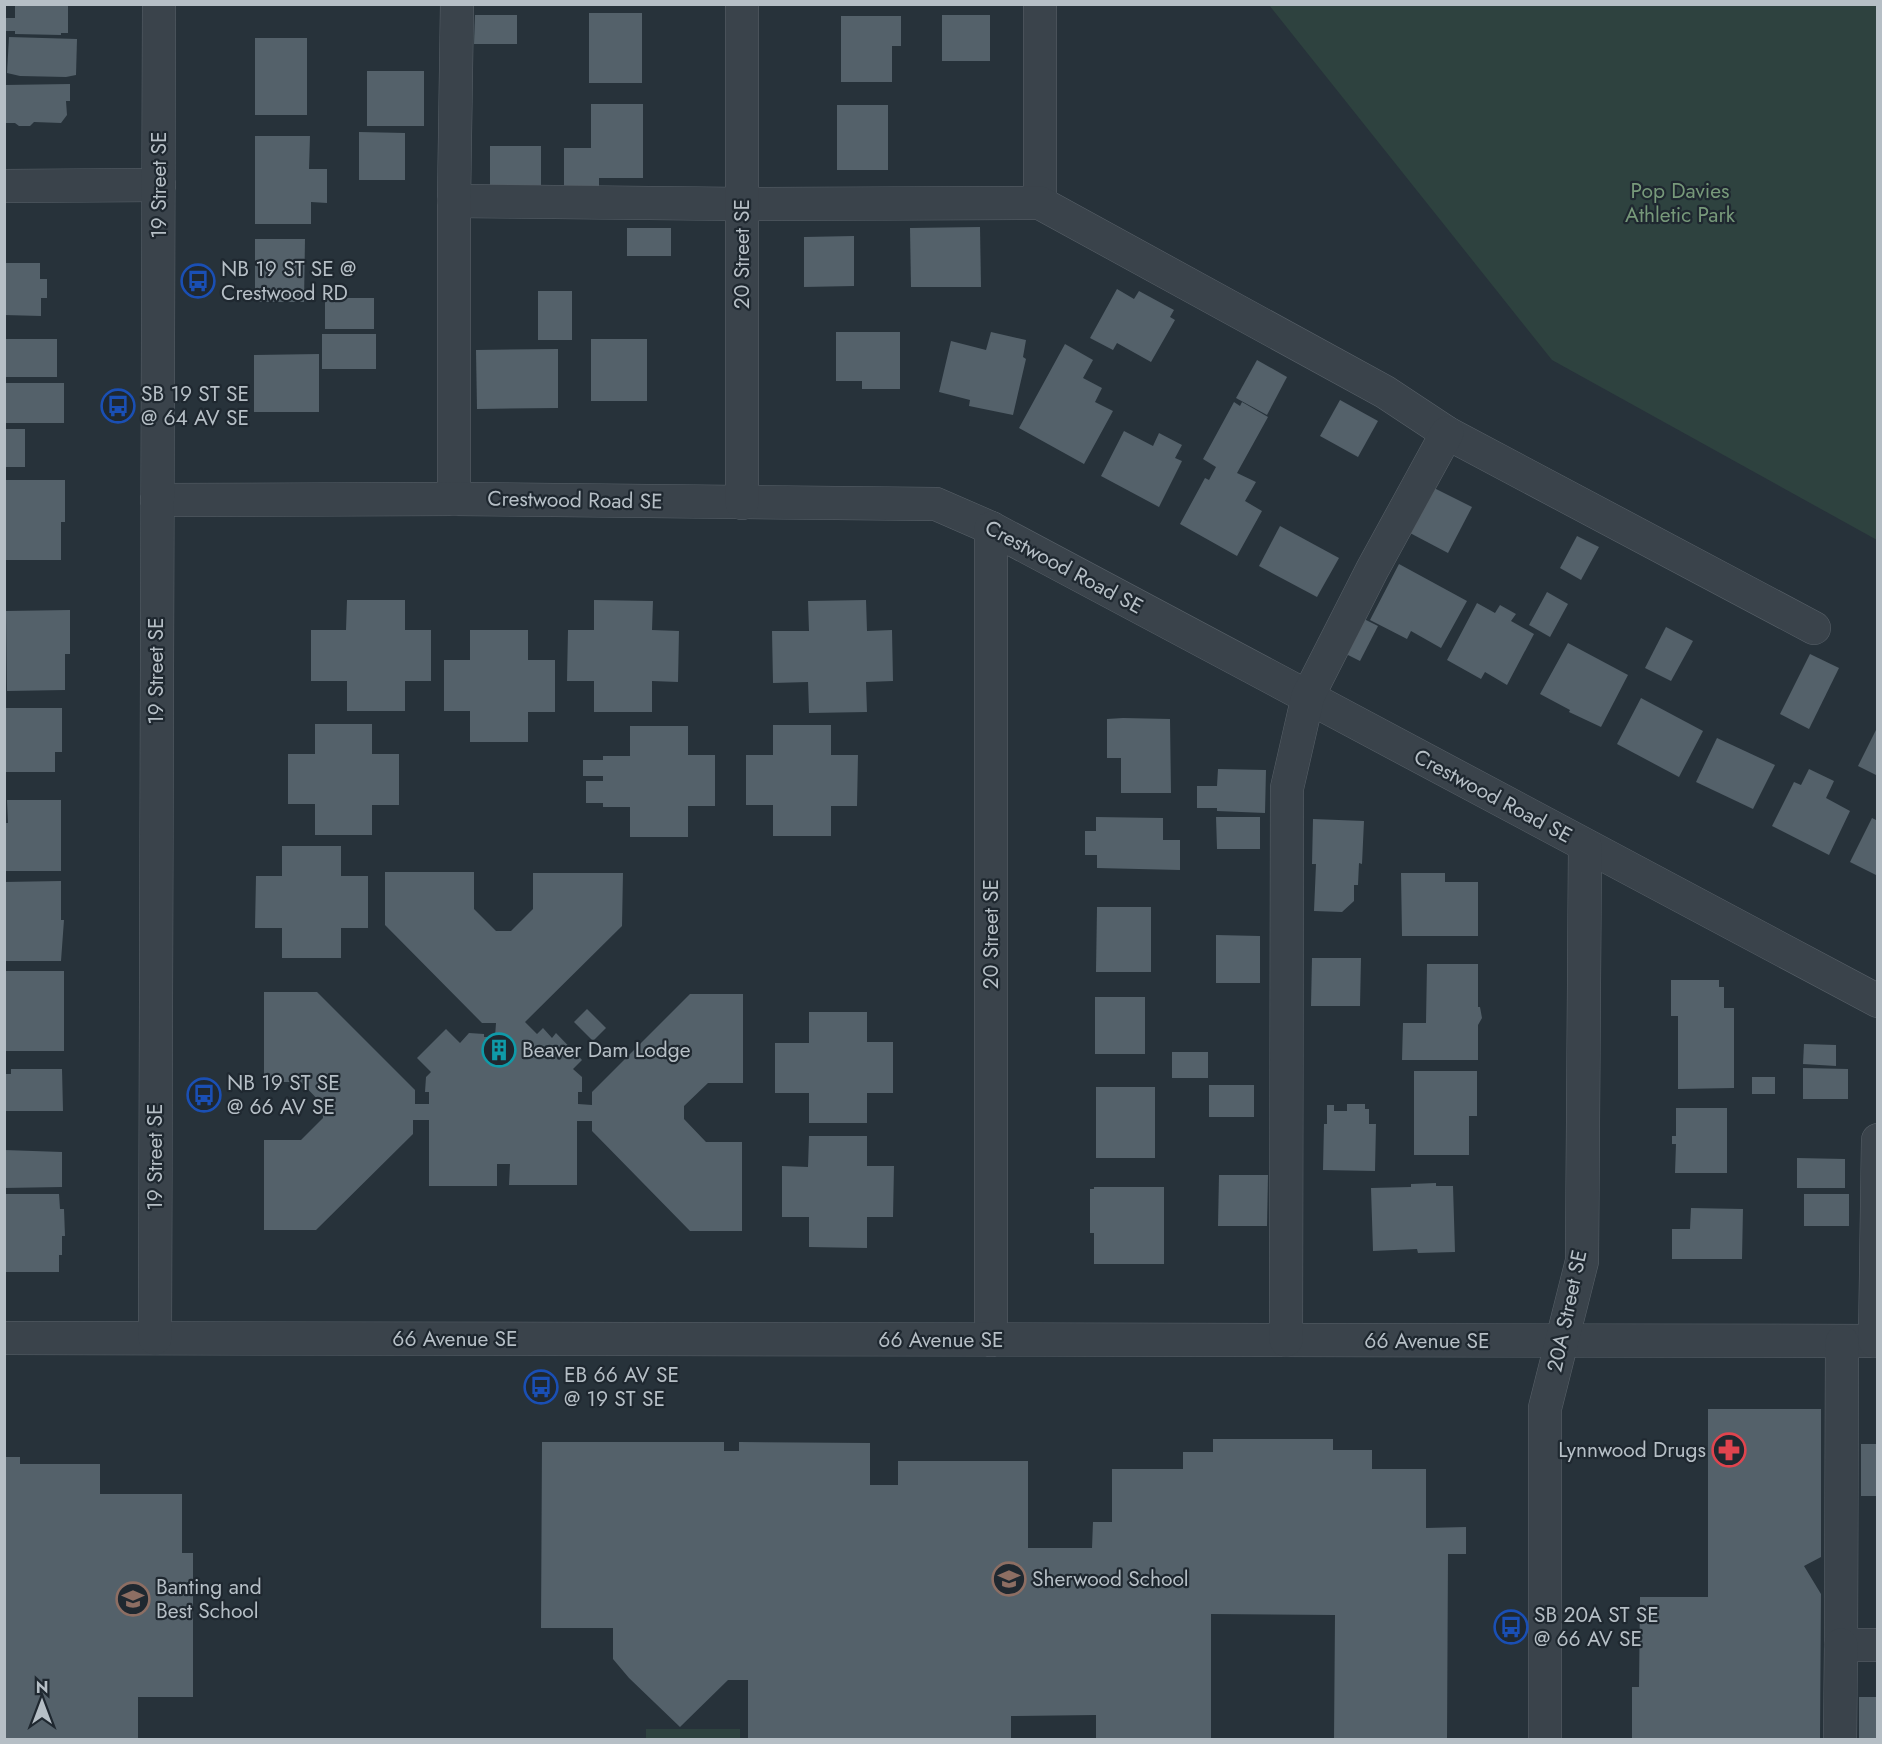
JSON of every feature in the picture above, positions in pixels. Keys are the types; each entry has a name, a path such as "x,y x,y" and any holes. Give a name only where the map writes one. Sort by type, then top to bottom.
{"street":[{"name":"19 Street SE","path":"155,1338 159,4"},
{"path":"454,499 454,201 457,4"},
{"name":"20 Street SE","path":"741,503 742,4"},
{"path":"1040,4 1040,203"},
{"path":"4,186 159,185"},
{"path":"454,201 743,204 1040,203 1385,392 1447,433 1814,628"},
{"path":"1286,1340 1287,788 1308,696 1372,570 1447,433"},
{"name":"Crestwood Road SE","path":"157,500 454,499 936,504 991,528 1878,1001"},
{"name":"20 Street SE","path":"991,528 991,1340"},
{"name":"20A Street SE","path":"1545,1740 1545,1408 1582,1261 1585,846"},
{"path":"1876,1341 1878,1140"},
{"name":"66 Avenue SE","path":"4,1338 1876,1341"},
{"path":"1840,1740 1842,1342"},
{"path":"1840,1645 1878,1645"}],"green space":[{"name":"Pop Davies Athletic Park","path":"1269,5 1877,5 1877,540 1552,360"},
{"path":"646,1729 740,1729 740,1739 646,1739"}],"building":[{"path":"15,4 68,4 68,33 61,33 61,35 15,34 15,31 6,31 6,18 15,18"},
{"path":"589,13 642,13 642,83 589,83"},
{"path":"475,15 517,15 517,44 474,44"},
{"path":"942,15 990,15 990,61 942,61"},
{"path":"841,16 901,16 901,46 892,46 892,82 841,82"},
{"path":"9,37 77,39 76,75 66,77 20,76 7,73"},
{"path":"255,38 307,38 307,115 255,115"},
{"path":"367,71 424,71 424,126 367,126"},
{"path":"70,84 70,101 66,101 67,115 61,123 34,122 30,126 19,126 15,123 4,123 4,85"},
{"path":"591,104 643,104 643,178 599,178 599,188 564,188 564,148 591,148"},
{"path":"837,105 888,105 888,170 837,170"},
{"path":"359,132 405,133 405,180 359,180"},
{"path":"255,136 310,136 309,169 327,169 327,203 311,202 311,224 255,224"},
{"path":"490,146 541,146 541,185 490,185"},
{"path":"980,227 981,287 911,287 910,228"},
{"path":"627,228 671,228 671,256 627,256"},
{"path":"854,236 854,286 804,287 804,237"},
{"path":"255,239 305,239 304,302 255,302"},
{"path":"4,263 40,263 40,279 47,279 47,298 41,298 41,316 4,315"},
{"path":"1117,289 1134,299 1139,291 1174,310 1170,317 1175,320 1151,362 1117,343 1113,350 1090,338"},
{"path":"538,291 572,291 572,340 538,340"},
{"path":"325,298 374,298 374,329 325,329"},
{"path":"836,332 900,332 900,389 862,389 862,381 836,381"},
{"path":"991,332 1026,340 1023,357 1026,359 1013,415 969,406 970,400 939,392 951,341 986,350"},
{"path":"322,334 376,334 376,369 322,369"},
{"path":"4,339 57,339 57,377 4,377"},
{"path":"591,339 647,339 647,401 591,401"},
{"path":"1065,344 1093,360 1083,378 1102,388 1095,402 1113,411 1084,464 1019,428"},
{"path":"558,349 558,408 477,409 476,350"},
{"path":"319,354 319,412 254,412 254,355"},
{"path":"1257,360 1287,377 1267,415 1236,398"},
{"path":"4,383 64,383 64,423 4,423"},
{"path":"1340,400 1378,421 1358,457 1320,436"},
{"path":"1234,402 1240,406 1242,402 1268,417 1237,473 1256,482 1245,501 1262,511 1237,556 1180,524 1205,478 1209,480 1216,467 1203,459"},
{"path":"4,429 25,429 25,467 4,467"},
{"path":"1124,431 1153,446 1159,433 1182,445 1175,458 1182,461 1159,507 1101,476"},
{"path":"5,480 65,480 65,522 61,522 61,560 5,560"},
{"path":"1434,488 1472,507 1448,553 1410,533"},
{"path":"1280,526 1339,558 1317,597 1259,566"},
{"path":"1577,536 1599,547 1581,580 1560,568"},
{"path":"1399,564 1467,601 1441,648 1411,631 1407,639 1370,620"},
{"path":"1547,592 1568,604 1550,637 1529,625"},
{"path":"347,600 405,600 405,630 431,630 431,681 405,681 405,711 347,711 347,681 311,681 311,630 346,630"},
{"path":"594,600 653,601 652,630 679,631 678,682 652,681 652,712 594,712 594,681 567,681 568,630 594,630"},
{"path":"866,600 867,631 892,630 893,681 866,682 867,712 809,713 808,682 773,683 772,631 809,631 808,601"},
{"path":"1477,603 1495,613 1500,605 1516,614 1511,621 1534,634 1507,685 1485,672 1481,679 1447,660"},
{"path":"70,610 70,654 65,654 65,690 7,691 6,611"},
{"path":"1360,617 1378,626 1360,661 1342,652"},
{"path":"1666,627 1693,641 1671,681 1645,668"},
{"path":"470,630 528,630 528,660 555,660 555,712 528,712 528,742 470,742 470,711 444,711 444,660 470,660"},
{"path":"1568,643 1628,675 1601,727 1569,712 1570,710 1540,694"},
{"path":"1810,654 1839,668 1809,729 1780,714"},
{"path":"1641,698 1703,731 1679,777 1617,744"},
{"path":"5,708 62,708 62,752 55,752 55,772 5,772"},
{"path":"1107,719 1170,719 1171,793 1121,793 1121,758 1107,758"},
{"path":"315,724 372,724 372,754 399,754 399,805 372,805 372,835 315,835 315,804 288,804 288,754 315,754"},
{"path":"773,725 831,725 831,755 858,755 857,806 831,806 831,836 773,836 773,805 746,805 746,755 773,755"},
{"path":"630,726 688,726 688,755 715,755 715,806 688,806 688,837 630,837 630,807 603,807 603,803 586,803 586,781 603,781 603,776 583,776 583,760 603,760 603,756 630,756"},
{"path":"1878,726 1878,776 1858,766"},
{"path":"1717,738 1775,765 1753,809 1696,782"},
{"path":"1218,769 1266,770 1265,813 1197,808 1197,786 1217,786"},
{"path":"1809,769 1834,781 1826,798 1850,811 1829,855 1772,826 1794,782 1801,785"},
{"path":"7,800 61,800 61,871 4,871 4,823 8,823"},
{"path":"1096,817 1163,818 1163,840 1180,840 1180,870 1097,868 1097,855 1085,855 1085,831 1096,831"},
{"path":"1216,817 1260,817 1260,849 1217,849"},
{"path":"1872,818 1878,821 1878,876 1850,862"},
{"path":"1313,819 1364,821 1362,864 1359,863 1358,885 1354,885 1354,901 1342,912 1314,911 1316,864 1312,864"},
{"path":"282,846 341,846 341,876 368,876 368,928 341,928 341,958 282,958 282,928 255,928 256,876 282,876"},
{"name":"Beaver Dam Lodge","path":"385,872 474,872 474,909 496,931 511,931 533,909 533,873 623,873 622,926 525,1022 537,1034 543,1028 552,1038 556,1033 582,1060 573,1069 582,1077 582,1092 578,1092 578,1104 592,1105 592,1092 690,994 743,994 743,1083 708,1083 684,1106 684,1119 706,1142 742,1142 742,1231 690,1231 592,1131 592,1121 577,1121 577,1185 509,1185 510,1164 497,1164 497,1186 429,1186 429,1120 413,1120 413,1134 316,1230 264,1230 264,1140 301,1140 323,1118 322,1104 301,1082 264,1082 264,992 317,992 415,1090 415,1104 429,1104 429,1092 425,1092 426,1077 431,1072 417,1058 446,1029 460,1043 469,1033 495,1037 496,1023 482,1023 385,925"},
{"path":"1401,873 1445,873 1445,882 1478,882 1478,936 1402,936"},
{"path":"61,881 61,920 64,920 61,961 4,961 4,882"},
{"path":"1097,907 1151,907 1151,972 1096,972"},
{"path":"1216,935 1260,936 1260,983 1216,983"},
{"path":"1312,958 1361,958 1360,1006 1311,1006"},
{"path":"1427,964 1478,964 1478,1007 1480,1007 1482,1018 1478,1025 1478,1060 1402,1060 1403,1023 1426,1023"},
{"path":"4,971 64,971 64,1051 4,1051"},
{"path":"1671,980 1719,980 1719,987 1724,987 1724,1008 1734,1008 1734,1088 1678,1089 1678,1016 1671,1016"},
{"path":"1095,997 1145,997 1145,1054 1095,1054"},
{"path":"587,1009 606,1028 593,1041 574,1022"},
{"path":"809,1012 867,1012 867,1042 893,1042 893,1093 867,1093 867,1123 809,1123 809,1093 775,1093 775,1043 809,1043"},
{"path":"1804,1044 1836,1045 1836,1066 1803,1064"},
{"path":"1172,1052 1208,1052 1208,1078 1172,1078"},
{"path":"1803,1068 1848,1069 1848,1099 1803,1099"},
{"path":"11,1069 62,1069 63,1111 4,1111 4,1074 11,1074"},
{"path":"1414,1071 1477,1071 1477,1116 1469,1116 1469,1155 1414,1155"},
{"path":"1752,1077 1775,1077 1775,1094 1752,1094"},
{"path":"1209,1085 1254,1085 1254,1117 1209,1117"},
{"path":"1096,1087 1155,1087 1155,1158 1096,1158"},
{"path":"1347,1104 1365,1104 1365,1109 1369,1109 1369,1124 1376,1124 1375,1171 1323,1170 1324,1124 1327,1124 1327,1105 1334,1105 1334,1111 1347,1111"},
{"path":"1676,1108 1727,1108 1727,1173 1675,1173 1676,1144 1672,1144 1672,1136 1676,1136"},
{"path":"809,1136 867,1136 867,1166 894,1166 893,1217 867,1217 867,1248 809,1247 809,1217 782,1217 782,1166 808,1167"},
{"path":"4,1150 62,1152 62,1187 4,1188"},
{"path":"1797,1158 1845,1159 1845,1188 1797,1188"},
{"path":"1219,1175 1268,1175 1267,1226 1218,1226"},
{"path":"1436,1183 1436,1186 1453,1186 1455,1252 1418,1253 1417,1249 1373,1251 1371,1188 1411,1187 1411,1184"},
{"path":"1094,1187 1164,1187 1164,1264 1094,1264 1094,1233 1090,1233 1090,1189"},
{"path":"4,1194 59,1194 60,1209 64,1209 65,1236 62,1236 59,1272 4,1272"},
{"path":"1804,1194 1849,1194 1849,1226 1804,1226"},
{"path":"1691,1208 1743,1209 1742,1259 1672,1259 1672,1229 1690,1229"},
{"path":"1708,1409 1821,1409 1821,1557 1804,1566 1821,1594 1820,1740 1632,1740 1632,1687 1639,1687 1640,1597 1708,1597"},
{"name":"Sherwood School","path":"1213,1439 1333,1439 1333,1450 1372,1450 1372,1469 1426,1469 1426,1528 1466,1527 1466,1554 1448,1554 1447,1740 1334,1740 1335,1615 1211,1614 1211,1740 1096,1740 1096,1715 1011,1716 1011,1739 748,1740 748,1680 728,1680 680,1727 629,1678 613,1659 613,1628 541,1628 542,1442 724,1442 724,1451 739,1451 739,1442 870,1443 870,1485 898,1485 898,1461 1028,1461 1028,1548 1092,1548 1093,1522 1112,1522 1112,1469 1183,1469 1183,1452 1213,1452"},
{"path":"1861,1444 1878,1444 1878,1496 1861,1496"},
{"path":"4,1457 20,1457 20,1464 100,1464 100,1494 182,1494 182,1553 193,1553 193,1697 138,1697 138,1740 4,1740"},
{"path":"1859,1697 1878,1697 1878,1740 1859,1740"}],"place":[{"name":"NB 19 ST SE @ Crestwood RD","path":"198,281"},
{"name":"SB 19 ST SE @ 64 AV SE","path":"118,406"},
{"name":"Beaver Dam Lodge","path":"499,1050"},
{"name":"NB 19 ST SE @ 66 AV SE","path":"204,1095"},
{"name":"EB 66 AV SE @ 19 ST SE","path":"541,1387"},
{"name":"Lynnwood Drugs","path":"1729,1450"},
{"name":"Sherwood School","path":"1009,1579"},
{"name":"Banting and Best School","path":"133,1599"},
{"name":"SB 20A ST SE @ 66 AV SE","path":"1511,1627"}]}
